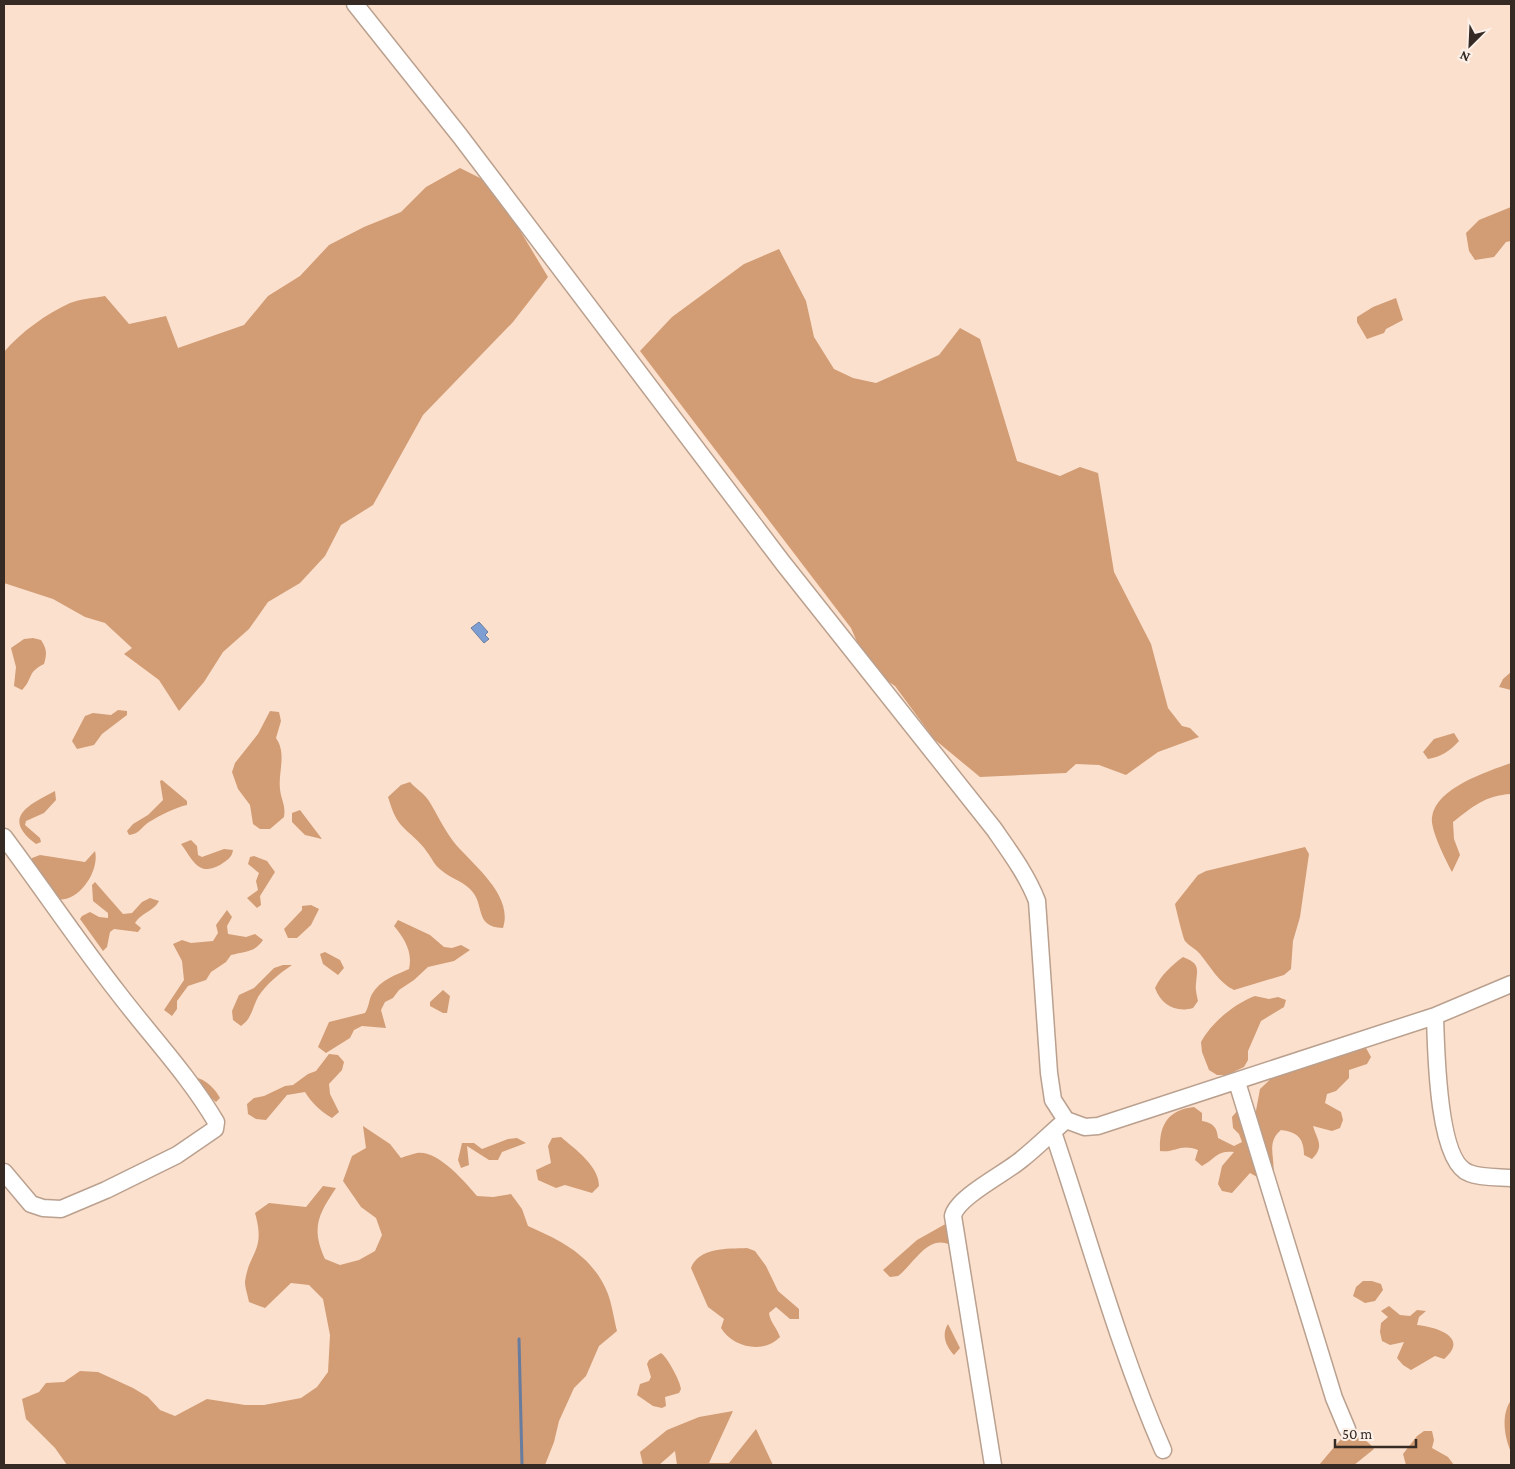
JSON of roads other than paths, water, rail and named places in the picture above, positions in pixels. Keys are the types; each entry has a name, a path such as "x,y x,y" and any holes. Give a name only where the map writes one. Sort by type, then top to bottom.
{"street":[{"path":"355,4 460,136 679,422 783,563 994,829 1018,864 1037,902 1052,1100 1066,1120 1085,1127 1098,1126 1197,1092 1237,1082 1303,1057 1435,1016 1511,984"},
{"path":"4,837 34,876 55,910 182,1074 216,1122 215,1129 177,1155 106,1190 61,1209 43,1208 31,1204 4,1172"},
{"path":"1435,1016 1443,1118 1454,1160 1469,1174 1511,1178"},
{"path":"1237,1082 1334,1398 1347,1429"},
{"path":"993,1465 953,1216 954,1209 1021,1160 1066,1120"},
{"path":"1053,1132 1094,1262 1144,1407 1163,1450"}],"water":[{"path":"479,622 488,632 485,635 489,639 484,643 471,628"}],"waterway":[{"path":"519,1339 522,1465"}]}
